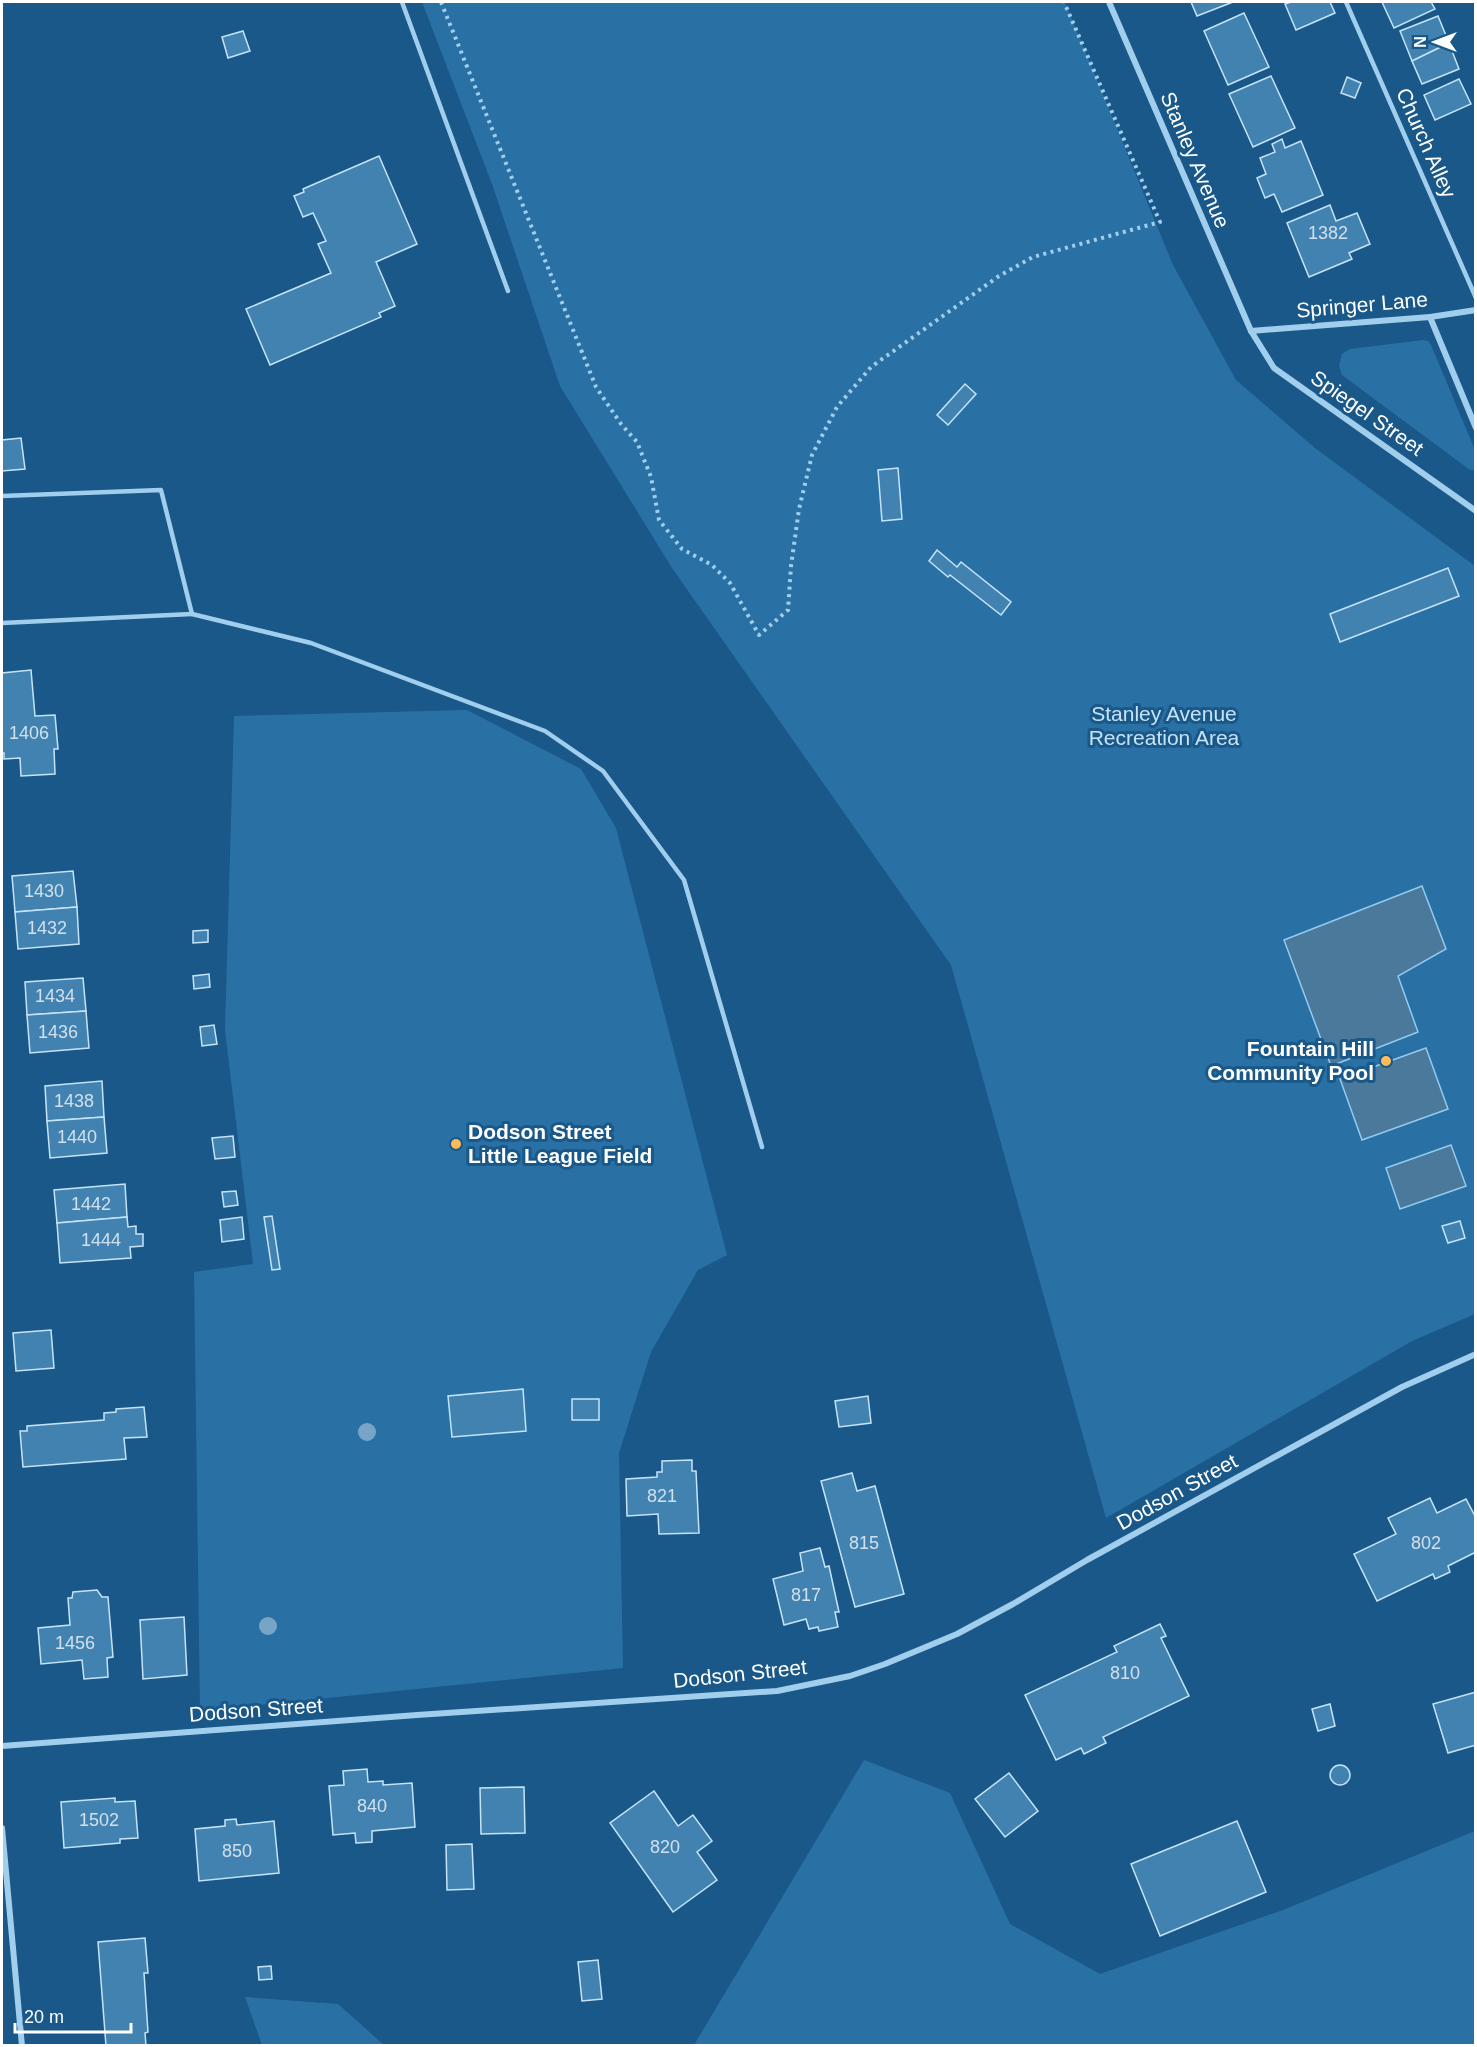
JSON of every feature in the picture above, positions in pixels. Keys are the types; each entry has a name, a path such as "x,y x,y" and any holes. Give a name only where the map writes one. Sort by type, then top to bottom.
{"street":[{"name":"Stanley Avenue","path":"1109,2 1251,331"},
{"name":"Springer Lane","path":"1251,331 1430,317 1476,310"},
{"path":"1430,317 1476,428"},
{"name":"Spiegel Street","path":"1251,331 1274,368 1476,511"},
{"name":"Dodson Street","path":"2,1746 777,1691 850,1676 957,1634 1402,1387 1476,1354"},
{"path":"2,1828 22,2046"}],"lane":[{"path":"402,2 508,291"},
{"name":"Church Alley","path":"1346,2 1476,298"},
{"path":"2,496 161,490 192,614"},
{"path":"2,623 192,614 311,643 545,731 603,771 684,880 762,1147"}],"path":[{"path":"441,2 596,387 621,424 637,442 651,477 658,520 682,549 712,565 730,583 759,635 788,610 799,509 812,455 837,407 871,367 999,276 1033,257 1160,222 1064,2"}],"green space":[{"name":"Stanley Avenue Recreation Area","path":"422,2 1065,2 1173,265 1236,380 1315,448 1475,566 1475,1314 1412,1341 1106,1518 951,965 672,568 560,386 492,184"},
{"path":"1428,341 1431,345 1475,450 1475,470 1470,470 1342,375 1339,366 1342,354 1350,349"},
{"path":"467,710 581,769 616,828 727,1255 698,1270 651,1352 619,1453 623,1668 200,1711 194,1272 253,1264 225,1030 234,716"},
{"path":"864,1760 950,1793 1010,1924 1100,1974 1283,1910 1475,1831 1475,2045 694,2045"},
{"path":"245,1997 338,2004 384,2045 262,2045"}],"shaded area":[{"path":"1422,886 1446,949 1398,976 1418,1032 1331,1066 1284,940"},
{"path":"1426,1048 1448,1109 1362,1140 1340,1079"},
{"path":"1451,1145 1466,1186 1400,1209 1386,1168"}],"building":[{"path":"1191,2 1233,2 1197,16"},
{"path":"1330,2 1335,13 1296,30 1285,4"},
{"path":"1382,2 1431,2 1435,9 1394,28"},
{"path":"1244,13 1269,67 1228,85 1204,31"},
{"path":"1438,16 1449,43 1412,61 1400,31"},
{"path":"243,31 250,51 228,58 222,37"},
{"path":"1449,43 1459,69 1422,84 1412,61"},
{"path":"1271,76 1295,128 1253,147 1229,94"},
{"path":"1347,77 1361,83 1355,98 1341,93"},
{"path":"1459,79 1471,104 1435,120 1424,95"},
{"path":"1282,139 1285,148 1301,141 1323,195 1282,212 1274,194 1265,198 1257,178 1266,174 1260,158 1275,152 1272,144"},
{"path":"379,156 417,244 376,262 395,306 379,313 381,317 270,365 246,309 331,273 318,244 326,241 313,213 303,217 294,196 304,192 303,189"},
{"path":"1330,205 1336,221 1357,213 1370,244 1349,253 1352,259 1309,277 1287,223"},
{"path":"965,384 976,394 948,425 937,415"},
{"path":"21,438 25,469 2,471 2,440"},
{"path":"898,468 902,519 882,521 878,470"},
{"path":"937,550 957,567 961,562 1011,602 1001,615 929,561"},
{"path":"1448,568 1459,596 1340,642 1330,614"},
{"path":"31,670 35,716 55,715 58,749 54,749 55,774 21,776 20,758 4,759 4,753 2,753 2,673"},
{"path":"73,871 77,907 15,912 12,876"},
{"path":"77,907 79,944 18,949 15,912"},
{"path":"208,930 208,942 193,943 193,931"},
{"path":"209,974 210,987 194,989 193,976"},
{"path":"83,978 86,1011 27,1015 25,982"},
{"path":"86,1011 89,1048 30,1053 27,1015"},
{"path":"214,1025 217,1044 202,1046 200,1027"},
{"path":"102,1081 104,1117 47,1121 45,1086"},
{"path":"104,1117 107,1153 50,1158 47,1121"},
{"path":"233,1136 235,1157 215,1159 212,1138"},
{"path":"125,1184 127,1217 57,1223 54,1190"},
{"path":"236,1191 238,1205 224,1207 222,1192"},
{"path":"272,1216 280,1269 272,1270 264,1217"},
{"path":"127,1217 128,1227 136,1226 136,1234 143,1234 143,1246 130,1247 131,1258 60,1263 57,1223"},
{"path":"242,1217 244,1239 222,1242 220,1220"},
{"path":"1460,1221 1465,1238 1448,1243 1442,1226"},
{"path":"51,1330 54,1368 16,1371 13,1333"},
{"path":"523,1389 526,1431 452,1437 448,1396"},
{"path":"868,1396 871,1423 839,1427 835,1401"},
{"path":"572,1399 599,1399 599,1420 572,1420"},
{"path":"144,1407 147,1437 124,1438 126,1459 23,1467 20,1431 27,1431 27,1426 104,1420 104,1413 116,1412 116,1409"},
{"path":"692,1460 692,1471 696,1471 699,1533 659,1534 658,1514 627,1516 626,1479 657,1477 657,1472 662,1472 662,1461"},
{"path":"852,1473 857,1491 875,1486 904,1594 855,1607 821,1481"},
{"path":"1430,1498 1437,1513 1466,1499 1476,1518 1476,1552 1448,1566 1450,1572 1435,1579 1433,1574 1377,1601 1354,1554 1396,1534 1388,1518"},
{"path":"820,1548 825,1567 829,1566 839,1612 835,1612 838,1627 819,1631 818,1627 809,1629 806,1619 784,1625 773,1579 803,1571 800,1553"},
{"path":"97,1590 102,1597 108,1597 113,1657 107,1658 108,1677 84,1679 82,1660 41,1664 38,1628 70,1625 68,1598 72,1598 73,1592"},
{"path":"184,1617 187,1675 143,1679 140,1620"},
{"path":"1160,1624 1166,1636 1161,1638 1189,1696 1103,1737 1106,1743 1084,1754 1081,1748 1056,1760 1025,1695 1117,1652 1114,1646"},
{"path":"1476,1692 1476,1745 1448,1753 1433,1704"},
{"path":"1330,1704 1335,1726 1318,1731 1312,1709"},
{"path":"1340,1765 1347,1768 1350,1775 1347,1782 1340,1785 1333,1782 1330,1775 1333,1768"},
{"path":"367,1769 368,1782 383,1781 383,1785 412,1783 415,1827 372,1831 372,1842 356,1843 355,1833 333,1835 329,1786 344,1785 343,1771"},
{"path":"1009,1773 1038,1811 1005,1837 975,1799"},
{"path":"524,1787 525,1833 481,1834 480,1788"},
{"path":"654,1791 678,1826 693,1815 712,1841 697,1852 717,1880 673,1912 610,1823"},
{"path":"115,1798 115,1802 135,1801 138,1838 120,1839 120,1843 64,1848 61,1802"},
{"path":"236,1819 237,1825 274,1821 279,1873 199,1881 195,1829 225,1826 225,1820"},
{"path":"1237,1821 1266,1892 1160,1936 1131,1864"},
{"path":"472,1844 474,1889 447,1890 446,1845"},
{"path":"145,1938 148,1973 144,1973 148,2032 145,2033 146,2046 106,2046 98,1942"},
{"path":"598,1960 602,1999 582,2001 578,1962"},
{"path":"271,1966 272,1979 259,1980 258,1967"}],"place":[{"name":"Fountain Hill Community Pool","path":"1386,1061"},
{"name":"Dodson Street Little League Field","path":"456,1144"}]}
